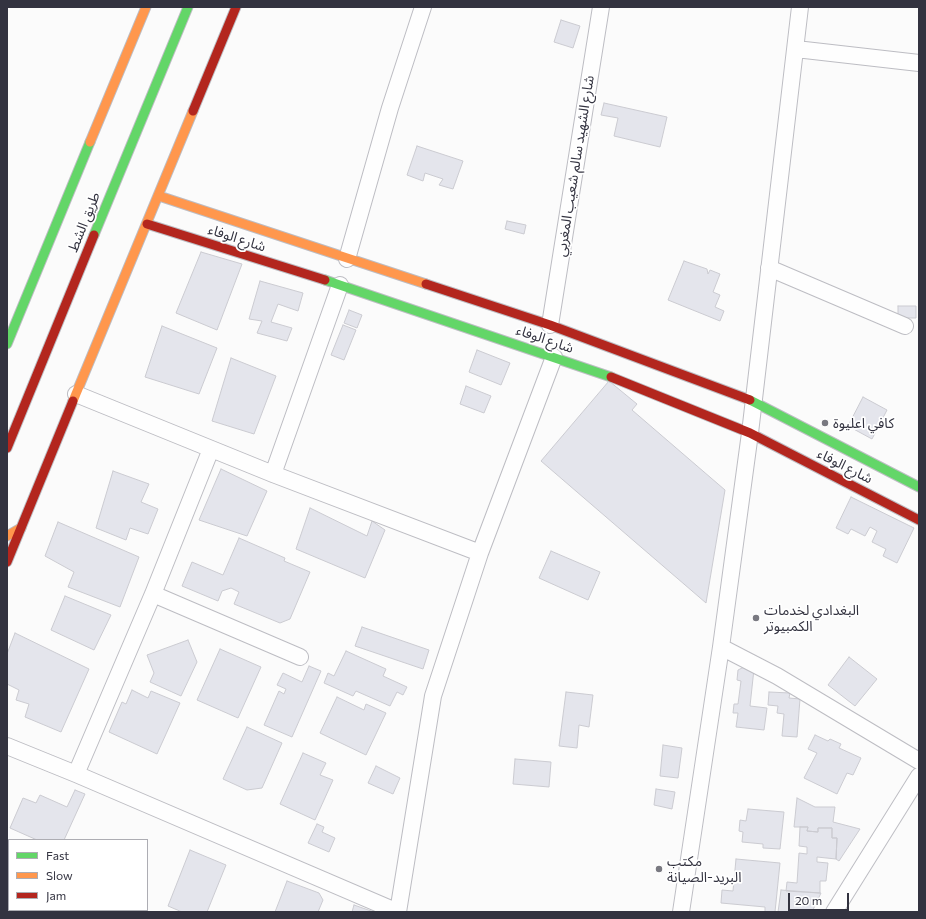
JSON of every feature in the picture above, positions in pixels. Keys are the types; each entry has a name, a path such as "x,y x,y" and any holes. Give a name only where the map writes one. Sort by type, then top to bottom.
{"street":[{"name":"طريق الشط","path":"7,344 146,7"},
{"name":"طريق الشط","path":"7,448 188,7"},
{"path":"7,562 236,7"},
{"path":"347,259 390,108 423,7"},
{"name":"شارع الشهيد سالم شعيب المغربي","path":"550,326 601,7"},
{"path":"680,912 721,647 750,433 800,7"},
{"path":"796,49 919,63"},
{"name":"شارع الوفاء","path":"159,196 633,355 753,401 919,487"},
{"name":"شارع الوفاء","path":"147,224 340,285 554,357 690,408 750,433 919,520"},
{"path":"769,268 905,326"},
{"path":"273,474 340,285"},
{"path":"7,746 398,912 433,696 480,553 554,357"},
{"path":"76,394 273,474 480,553"},
{"path":"76,774 153,594 211,449"},
{"path":"7,536 21,528"},
{"path":"153,594 300,658"},
{"path":"721,647 777,676 919,761"},
{"path":"834,912 919,776"}],"building":[{"path":"561,20 580,26 573,48 554,42"},
{"path":"604,103 667,117 660,147 614,136 618,118 601,115"},
{"path":"417,146 463,161 453,189 439,185 443,179 425,173 423,181 407,175"},
{"path":"507,221 526,225 524,234 505,229"},
{"path":"201,252 242,264 217,330 176,313"},
{"path":"684,261 707,269 708,274 710,270 720,274 713,292 720,295 715,307 724,311 720,321 668,300"},
{"path":"260,281 303,293 298,311 278,304 271,322 292,328 287,341 257,333 262,321 249,319"},
{"path":"898,306 916,306 916,318 898,318"},
{"path":"349,310 362,315 357,328 344,323"},
{"path":"343,325 356,330 344,360 331,355"},
{"path":"162,326 217,348 199,394 145,377"},
{"path":"477,350 510,363 501,385 469,372"},
{"path":"231,358 276,376 254,434 212,421"},
{"path":"609,381 637,404 632,410 725,490 706,603 541,461"},
{"path":"466,386 491,396 484,413 460,404"},
{"path":"863,397 887,410 872,439 848,426"},
{"path":"221,469 267,491 247,536 199,520"},
{"path":"113,471 149,484 141,502 158,509 148,534 130,528 126,540 96,528"},
{"path":"851,497 914,528 897,563 883,556 886,549 872,542 877,531 870,527 865,536 851,529 848,534 836,528"},
{"path":"310,508 367,536 372,521 385,530 365,578 296,549"},
{"path":"58,522 139,557 120,607 68,587 74,572 45,556"},
{"path":"239,538 285,558 284,561 310,572 290,619 280,623 234,604 239,592 231,588 222,591 218,601 182,586 192,562 223,575"},
{"path":"551,551 600,572 588,600 539,578"},
{"path":"65,596 111,615 94,650 51,630"},
{"path":"362,627 429,650 423,669 355,646"},
{"path":"15,633 89,669 61,732 25,717 29,704 16,700 19,690 7,684 7,654"},
{"path":"188,640 197,662 181,696 150,682 154,673 147,655"},
{"path":"220,649 261,667 238,718 197,700"},
{"path":"346,651 386,669 383,676 407,687 403,695 397,692 390,706 356,691 353,696 324,683 328,673 334,676"},
{"path":"849,657 877,679 855,706 828,685"},
{"path":"309,666 321,671 292,737 264,725 279,691 284,694 286,689 277,685 283,673 302,682"},
{"path":"746,666 754,669 750,706 767,708 764,730 736,727 738,713 733,713 734,704 738,704 741,681 737,680 738,670"},
{"path":"132,690 148,698 151,691 180,703 157,754 109,732 122,702 126,704"},
{"path":"566,692 593,695 589,727 579,725 577,748 559,746"},
{"path":"769,692 790,693 789,698 800,699 797,737 782,736 784,714 777,713 778,706 768,705"},
{"path":"337,697 364,710 366,704 386,713 366,755 320,733"},
{"path":"247,727 282,743 262,788 247,790 223,779"},
{"path":"815,735 828,741 830,739 841,744 839,748 861,758 853,775 847,773 837,794 804,778 817,753 808,749"},
{"path":"663,745 682,748 678,778 660,776"},
{"path":"303,753 326,763 320,775 333,780 315,820 280,804"},
{"path":"515,759 551,762 549,787 513,784"},
{"path":"376,766 400,778 393,794 368,783"},
{"path":"656,789 675,792 672,809 654,805"},
{"path":"75,790 85,794 64,839 35,839 10,828 23,798 36,803 40,795 67,807"},
{"path":"797,798 815,807 835,807 833,822 860,829 839,861 836,859 837,838 832,838 832,828 818,828 818,832 807,831 808,827 794,827"},
{"path":"748,809 784,812 780,849 763,848 763,844 742,842 743,832 739,831 740,820 746,821"},
{"path":"317,824 324,827 322,832 335,838 329,852 308,843"},
{"path":"800,827 808,827 807,831 818,832 818,828 832,828 832,838 837,838 836,859 817,857 817,862 828,863 826,881 820,881 820,893 786,891 787,882 797,883 799,853 807,854 807,847 799,846"},
{"path":"190,850 226,865 207,912 182,912 168,906"},
{"path":"736,859 780,863 775,912 765,912 765,907 721,903 722,890 733,891"},
{"path":"287,881 319,893 323,900 318,912 275,912"},
{"path":"781,890 821,893 812,912 778,912"},
{"path":"7,897 8,911 26,911 25,912 7,912"},
{"path":"354,905 374,912 352,912"},
{"path":"36,911 54,911 53,912"}],"traffic: fast":[{"path":"94,235 188,7"},
{"path":"7,344 90,142"},
{"path":"325,280 611,377"},
{"path":"750,400 919,487"}],"traffic: slow":[{"path":"90,142 146,7"},
{"path":"73,401 193,111"},
{"path":"159,196 426,284"},
{"path":"7,536 21,528"}],"traffic: jam":[{"path":"193,111 236,7"},
{"path":"147,224 325,280"},
{"path":"7,448 94,235"},
{"path":"426,284 550,325 750,400"},
{"path":"611,377 750,433 919,520"},
{"path":"7,562 73,401"}],"place":[{"name":"كافي اعليوة","path":"825,423"},
{"name":"البغدادي لخدمات الكمبيوتر","path":"756,618"},
{"name":"مكتب البريد-الصيانة","path":"659,869"}]}
